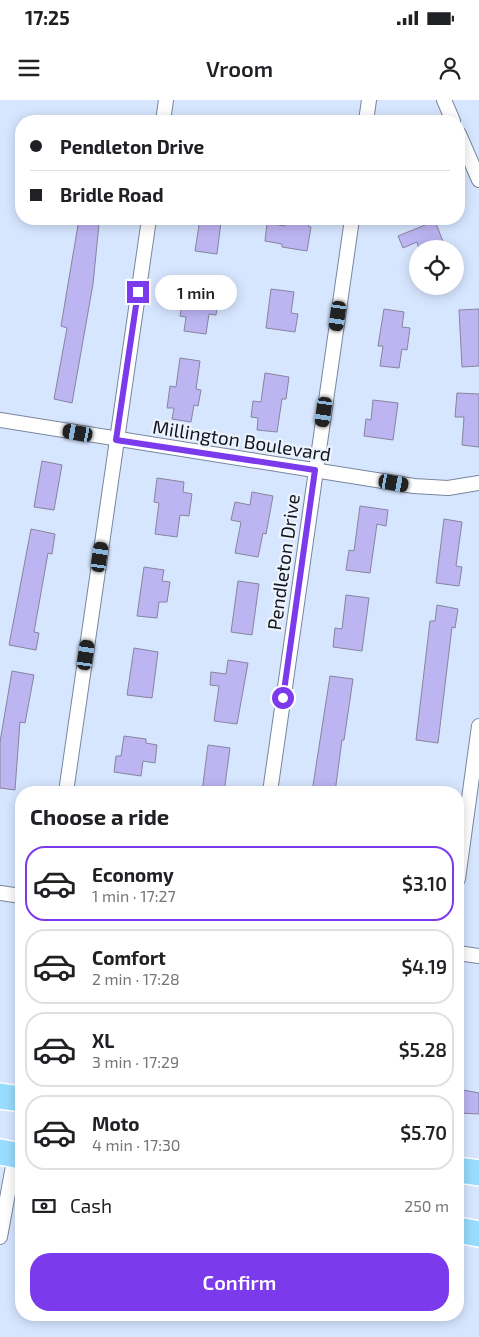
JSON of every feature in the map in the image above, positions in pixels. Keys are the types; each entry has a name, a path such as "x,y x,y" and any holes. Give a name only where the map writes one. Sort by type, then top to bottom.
{"highway":[{"path":"0,1096 15,1098"},
{"path":"464,1171 479,1174"},
{"path":"464,1231 479,1234"}],"street":[{"path":"164,115 166,100"},
{"path":"367,115 369,100"},
{"path":"444,100 450,115"},
{"path":"465,148 479,180"},
{"path":"67,786 148,225"},
{"name":"Pendleton Drive","path":"271,786 351,225"},
{"name":"Millington Boulevard","path":"0,420 116,440 431,488 479,483"},
{"path":"464,835 479,726"},
{"path":"0,893 15,895"},
{"path":"464,954 479,956"},
{"path":"0,1237 12,1154"}],"building":[{"path":"78,225 99,225 93,284 72,403 54,399 67,328 61,326"},
{"path":"199,225 221,225 217,254 195,251"},
{"path":"267,225 308,225 311,227 307,251 282,247 282,244 265,241"},
{"path":"425,225 437,225 442,240 409,240 409,245 403,248 398,236"},
{"path":"185,284 220,289 216,315 209,314 206,334 184,331 186,317 180,316"},
{"path":"271,289 294,292 291,313 298,314 295,332 266,328"},
{"path":"384,309 404,312 402,327 410,328 407,350 402,349 399,368 380,366 383,346 378,346"},
{"path":"479,309 479,366 462,367 459,310"},
{"path":"180,358 200,361 196,389 201,390 198,406 194,405 191,422 172,419 174,408 167,408 170,386 176,387"},
{"path":"265,373 289,377 286,399 282,399 277,432 257,430 258,418 251,417 253,401 261,402"},
{"path":"457,393 479,394 479,447 462,445 464,417 455,417"},
{"path":"373,400 398,403 393,440 364,436 366,419 371,420"},
{"path":"42,461 62,465 54,510 34,507"},
{"path":"157,478 184,482 183,492 192,494 189,516 180,515 177,537 155,534 159,503 154,502"},
{"path":"252,492 273,496 266,534 263,533 258,557 235,553 241,522 231,520 235,502 250,505"},
{"path":"360,506 388,510 386,526 377,524 370,573 346,570 349,550 354,551"},
{"path":"444,519 462,522 456,566 462,567 459,586 436,583"},
{"path":"31,529 55,534 52,554 48,553 34,632 39,633 36,650 9,645"},
{"path":"144,567 164,570 162,581 170,582 167,602 159,602 157,618 137,616"},
{"path":"238,581 259,584 252,635 231,632"},
{"path":"346,595 369,598 362,651 333,647 335,628 342,629"},
{"path":"437,605 458,609 455,628 452,627 438,743 416,740 430,621 435,621"},
{"path":"134,648 158,652 152,698 127,695"},
{"path":"228,660 248,663 237,724 214,721 219,686 210,685 211,672 226,674"},
{"path":"12,671 34,675 25,723 20,722 15,790 0,788 0,742"},
{"path":"330,676 353,679 336,786 313,786"},
{"path":"124,736 146,739 146,743 157,745 155,763 143,761 141,776 114,772 116,756 121,756"},
{"path":"208,745 230,748 225,786 203,786"},
{"path":"464,1090 479,1093 479,1114 464,1113"}],"route":[{"path":"138,292 116,440 315,470 283,698"}]}
